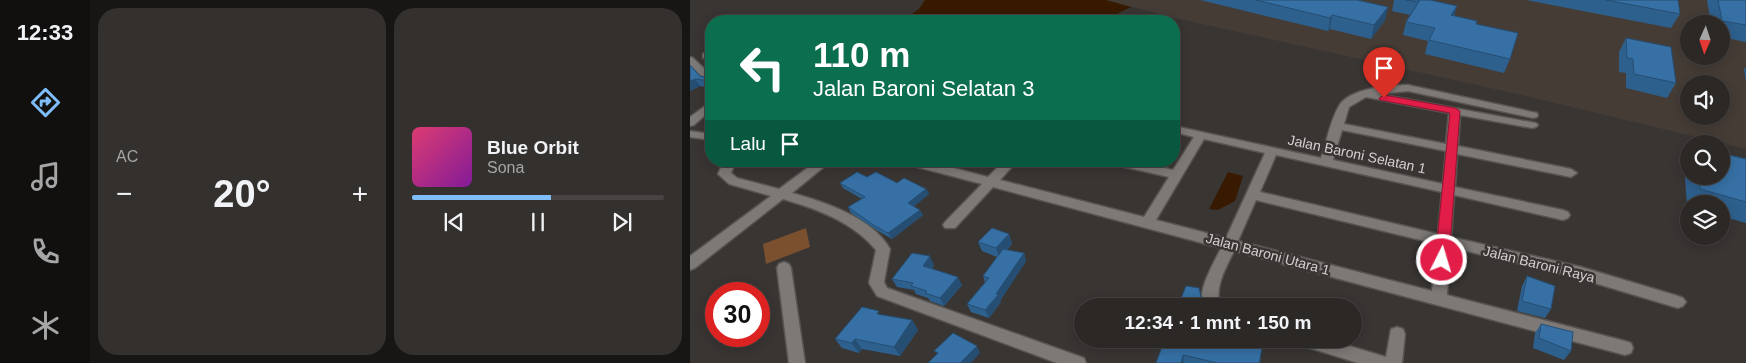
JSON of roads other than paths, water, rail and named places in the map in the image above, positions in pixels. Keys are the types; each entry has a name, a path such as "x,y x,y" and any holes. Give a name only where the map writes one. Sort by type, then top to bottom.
{"street":[{"path":"690,60 705,74"},
{"path":"1326,162 1344,106 1350,100 1366,95 1391,88 1408,88 1532,120 1455,111 1366,95"},
{"path":"690,123 705,110"},
{"path":"1439,299 1455,111"},
{"path":"1338,126 1571,173"},
{"name":"Jalan Baroni Selatan 1","path":"1180,130 1563,215"},
{"path":"690,134 705,136"},
{"path":"1147,223 1201,135"},
{"path":"1210,298 1212,284 1272,151"},
{"path":"727,167 724,174 733,181 820,205 869,232 883,249 876,283 882,292 1078,363"},
{"path":"690,264 817,167"},
{"name":"Jalan Baroni Utara 1","path":"933,167 1625,348"},
{"path":"950,225 1005,167"},
{"path":"1142,167 1176,175"},
{"name":"Jalan Baroni Raya","path":"1252,195 1581,273 1678,302"},
{"path":"784,268 797,363"},
{"path":"1394,363 1397,334"},
{"path":"1333,348 1383,363"}]}
